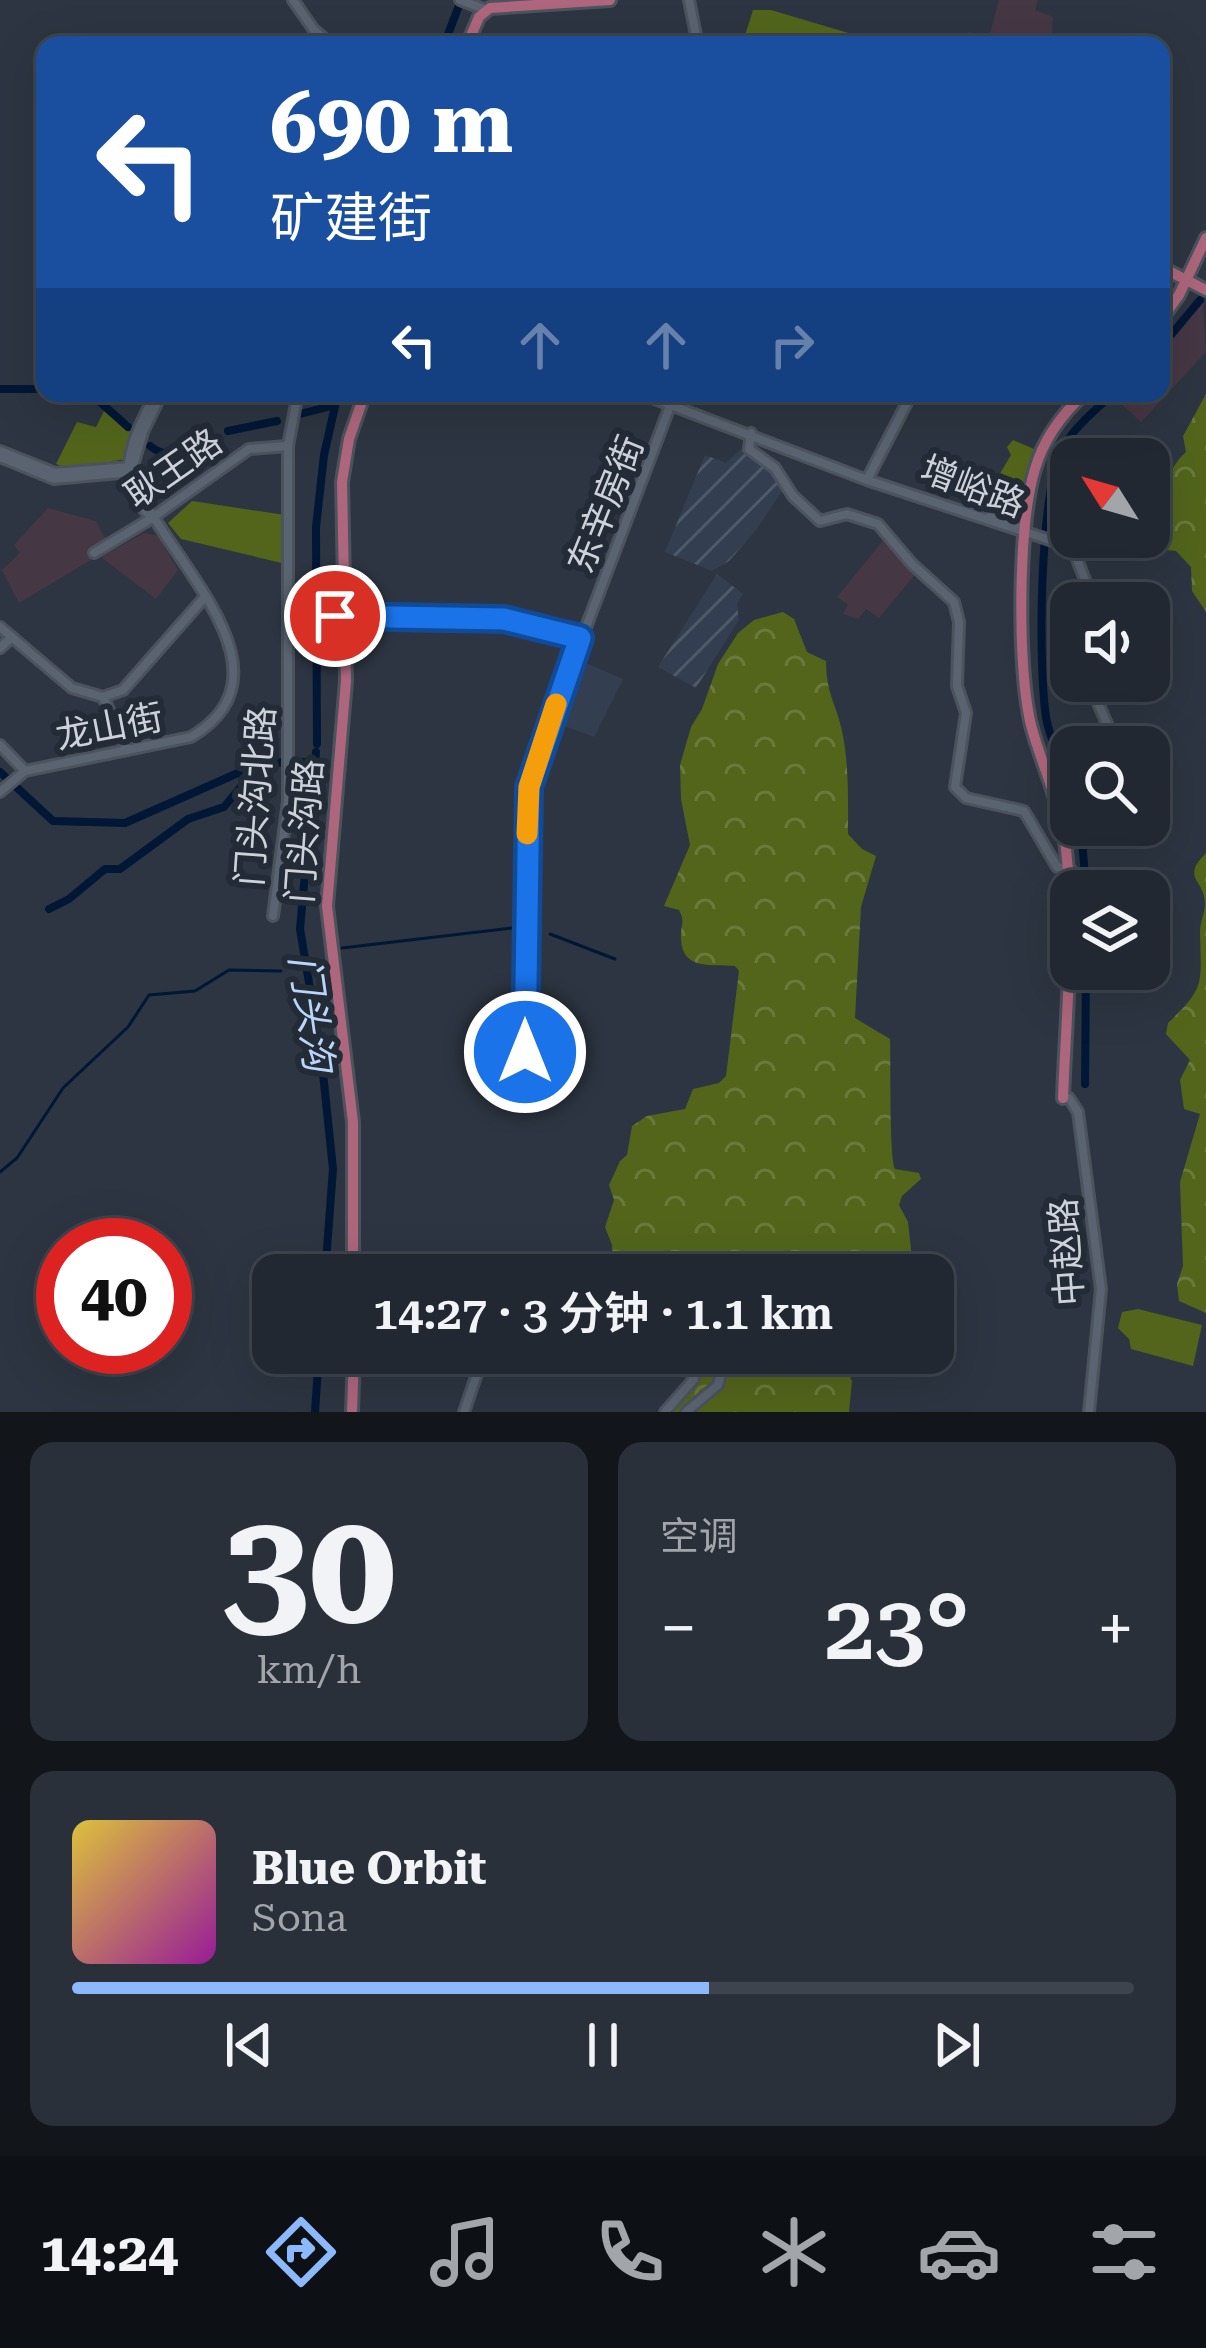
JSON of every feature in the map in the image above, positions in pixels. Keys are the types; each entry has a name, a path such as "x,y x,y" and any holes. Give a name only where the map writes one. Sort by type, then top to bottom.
{"main road":[{"path":"468,36 485,8 526,0"},
{"path":"485,8 610,0"},
{"path":"1170,308 1188,284 1206,238"},
{"path":"1170,315 1206,255"},
{"path":"1170,275 1206,293"},
{"name":"门头沟路","path":"351,1254 353,1122 327,906 346,681 338,616 342,482 359,402"},
{"path":"1050,767 1028,682 1034,498 1046,453 1081,402"},
{"path":"1070,870 1072,846"},
{"path":"1066,1098 1068,990"},
{"path":"1066,1098 1070,990"},
{"path":"349,1412 350,1374"}],"street":[{"path":"291,0 300,19 319,36"},
{"path":"689,0 696,36"},
{"path":"464,1 485,8"},
{"path":"0,454 54,479 129,470 137,430 154,402"},
{"name":"门头沟北路","path":"273,916 288,801 297,618 288,446 296,402"},
{"name":"东辛房街","path":"525,1052 529,787 580,638 672,402"},
{"name":"增峪路","path":"683,402 867,480 1031,533"},
{"name":"增峪路","path":"684,402 869,476 1031,533"},
{"path":"869,476 907,402"},
{"path":"751,434 748,449 775,468 793,496 817,519 825,522 847,514 878,524 954,602 959,622 957,686 966,713 955,787 966,798 1024,811 1057,866 1070,870"},
{"name":"耿王路","path":"94,553 249,449 288,446"},
{"name":"龙山街","path":"3,789 21,774 191,737 208,727 232,695 236,665 232,646 152,518 129,470"},
{"path":"1031,533 1075,554 1086,582"},
{"path":"0,627 73,688 103,698 123,690 204,598"},
{"path":"297,618 504,619 580,638"},
{"path":"0,648 12,637"},
{"path":"103,698 127,750"},
{"path":"0,745 21,774"},
{"name":"中赵路","path":"1066,1098 1081,1125 1101,1289 1088,1412"},
{"path":"464,1412 477,1374"},
{"path":"665,1412 694,1379 691,1374"},
{"path":"686,1412 718,1385 718,1374"}],"shaded area":[{"path":"999,0 1038,0 1035,10 1053,17 1052,36 989,36"},
{"path":"1203,303 1206,352 1170,391 1170,338"},
{"path":"1119,402 1160,402 1141,422"},
{"path":"741,449 786,485 756,530 729,561 712,571 665,552 705,455 726,463"},
{"path":"48,508 96,521 106,540 90,550 94,558 19,603 2,570 20,553 14,545"},
{"path":"144,533 158,536 178,570 156,599 101,557"},
{"path":"886,537 917,572 879,618 866,609 858,619 843,614 848,605 837,597"},
{"path":"717,574 743,594 737,604 739,620 696,688 658,667"},
{"path":"581,661 623,679 594,737 559,724"}],"green space":[{"path":"753,10 771,10 859,36 745,36"},
{"path":"1206,394 1206,612 1192,591 1191,567 1170,550 1170,475 1186,452 1183,436"},
{"path":"104,411 133,434 125,459 72,469 56,464 77,422 96,427"},
{"path":"1013,440 1034,449 1021,515 983,502 1011,455 1007,447"},
{"path":"192,501 285,515 286,564 181,539 168,523"},
{"path":"783,612 794,619 807,652 826,661 845,748 848,834 876,856 861,907 855,1018 890,1039 893,1161 895,1169 919,1173 921,1179 899,1205 908,1222 912,1254 612,1254 605,1227 614,1200 609,1185 627,1155 632,1126 647,1116 685,1109 693,1089 719,1083 726,1076 739,971 735,966 700,964 687,956 681,914 664,906 690,845 680,765 691,727 718,664 738,633 754,620"},
{"path":"1206,853 1206,1313 1179,1301 1177,1284 1183,1266 1180,1182 1200,1114 1184,1109 1180,1080 1190,1060 1166,1034 1168,1023 1199,984 1205,904 1194,874"},
{"path":"1138,1309 1202,1325 1193,1366 1131,1349 1118,1328 1122,1312"},
{"path":"848,1374 849,1412 671,1412 700,1375"}],"waterway":[{"name":"门头沟","path":"447,36 461,0"},
{"path":"1170,336 1200,300"},
{"path":"0,389 36,389"},
{"path":"100,402 128,427"},
{"name":"门头沟","path":"317,744 316,527 336,402"},
{"path":"1050,730 1042,659 1049,502 1063,448 1104,402"},
{"path":"300,414 335,405"},
{"path":"228,431 277,421"},
{"path":"150,446 171,453 193,445"},
{"name":"门头沟","path":"316,752 300,929 321,1054 333,1169 327,1254"},
{"path":"0,772 53,821 125,823 247,769 282,762"},
{"path":"295,762 315,762"},
{"path":"49,909 105,869 120,869 188,819 224,807 256,769"},
{"path":"1083,846 1084,870"},
{"path":"342,948 512,928"},
{"path":"550,934 615,959"},
{"path":"0,1172 17,1158 63,1088 128,1027 149,995 195,991 229,970 281,971"},
{"path":"1085,1084 1086,990"},
{"name":"门头沟","path":"315,1412 318,1374"}],"slow traffic":[{"path":"527,834 532,769 556,704"}],"route":[{"path":"335,616 504,619 580,638 529,787 525,1052"}]}
